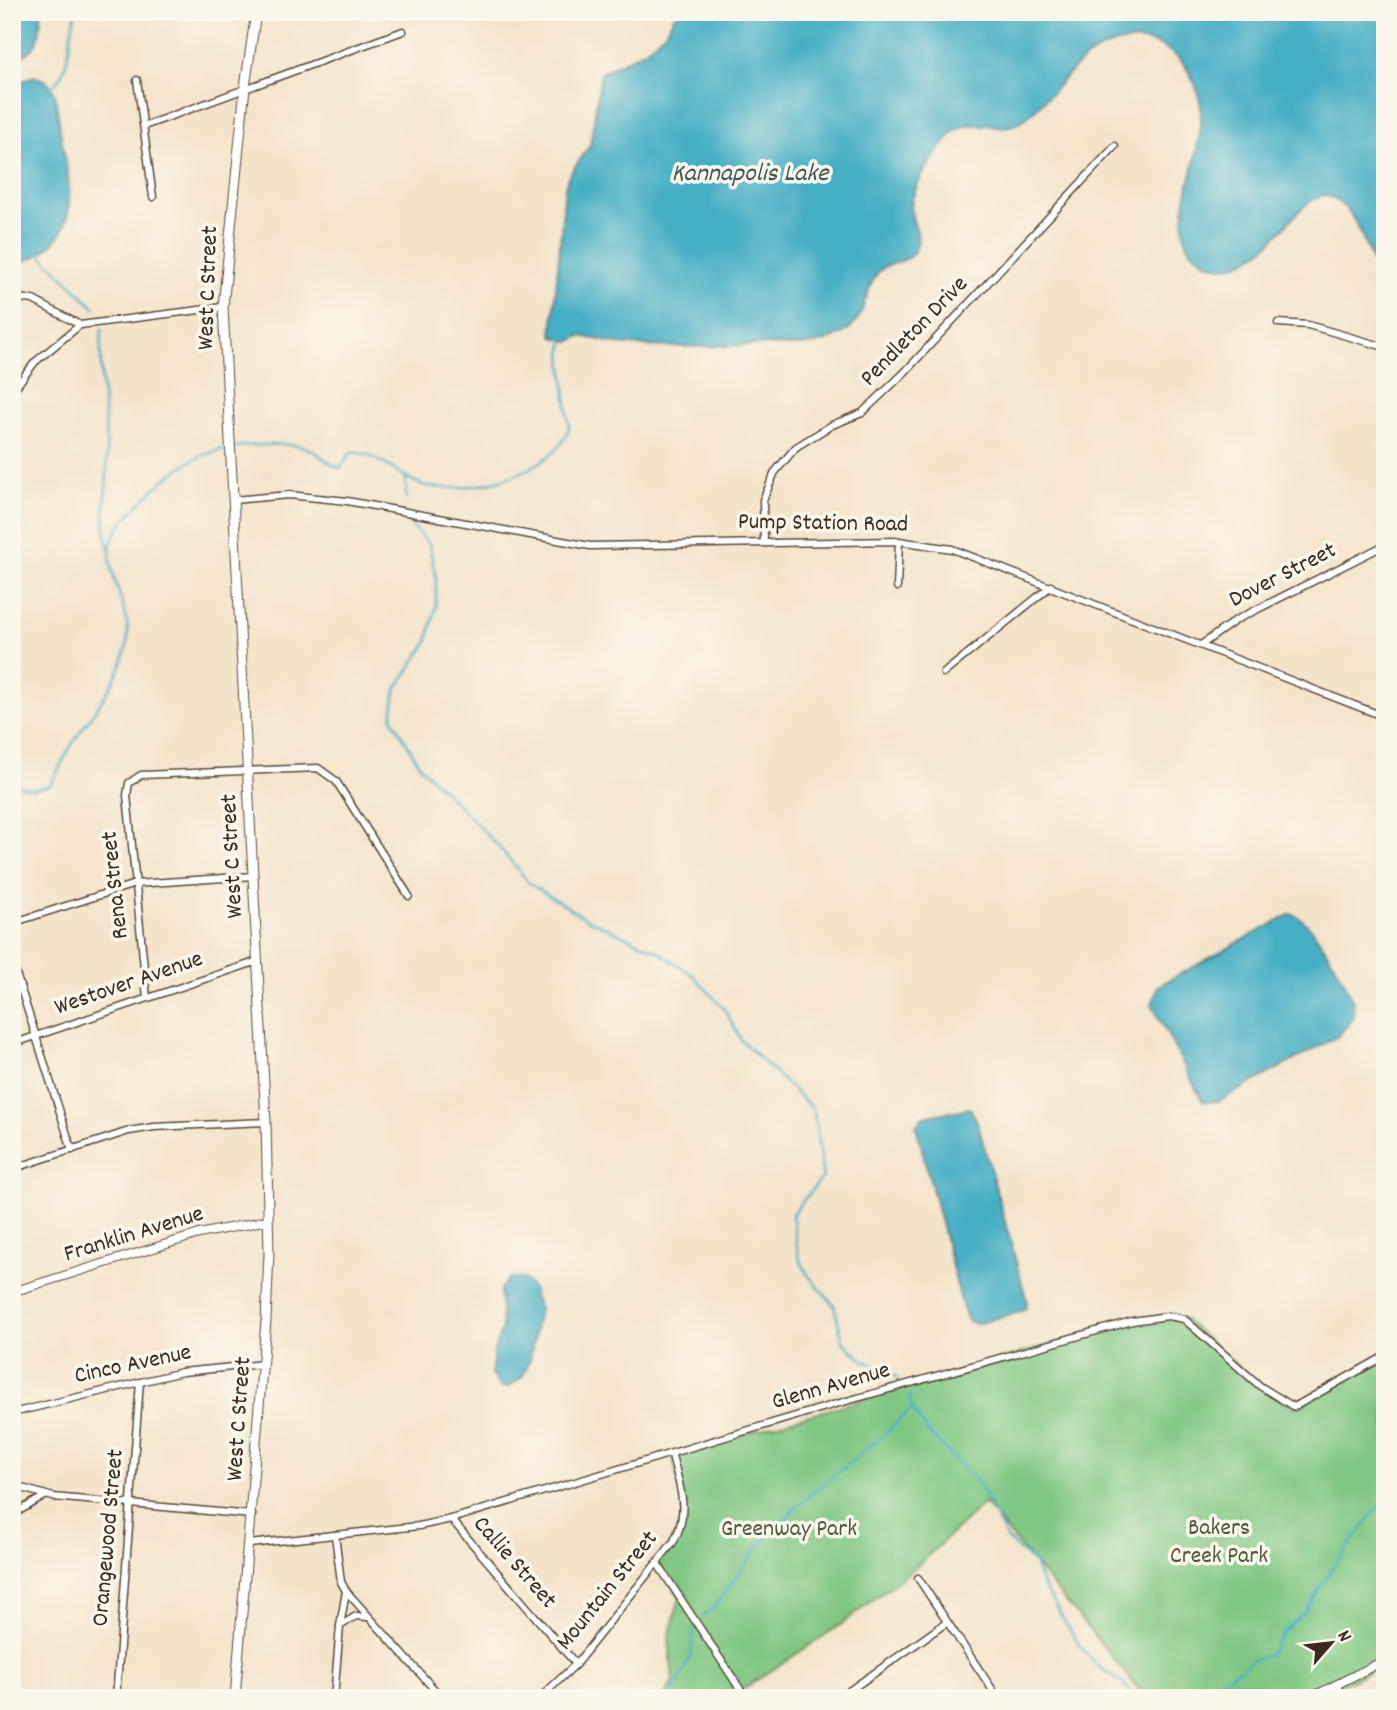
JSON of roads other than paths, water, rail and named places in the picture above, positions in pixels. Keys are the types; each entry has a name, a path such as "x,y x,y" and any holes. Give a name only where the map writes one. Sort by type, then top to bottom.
{"main road":[{"name":"West C Street","path":"235,1698 263,1364 268,1220 254,876 223,307 245,86 256,12"}],"street":[{"path":"144,126 245,86 403,31"},
{"path":"137,80 153,197"},
{"name":"Pendleton Drive","path":"764,541 763,500 775,472 796,447 832,425 862,413 949,326 1115,146"},
{"path":"12,297 33,300 80,325"},
{"path":"12,392 35,362 80,325 223,307"},
{"path":"1278,323 1308,325 1385,347"},
{"name":"Pump Station Road","path":"233,499 289,495 347,501 590,545 899,541 952,549 1385,717"},
{"path":"897,587 899,541"},
{"name":"Dover Street","path":"1201,645 1236,620 1385,545"},
{"path":"944,673 1051,586"},
{"path":"247,772 318,768 336,782 409,896"},
{"name":"Rena Street","path":"147,998 127,795 129,783 141,775 247,772"},
{"path":"12,923 135,884 254,876"},
{"path":"12,961 72,1150"},
{"name":"Westover Avenue","path":"12,1044 258,961"},
{"path":"12,1169 155,1127 266,1122"},
{"name":"Franklin Avenue","path":"12,1292 198,1234 268,1220"},
{"name":"Glenn Avenue","path":"249,1544 451,1519 673,1455 836,1404 1132,1321 1168,1316 1184,1319 1260,1386 1294,1407 1385,1356"},
{"name":"Cinco Avenue","path":"12,1413 208,1368 263,1364"},
{"name":"Orangewood Street","path":"116,1698 140,1382"},
{"name":"Mountain Street","path":"540,1698 576,1664 657,1563 681,1527 685,1510 673,1455"},
{"path":"12,1485 45,1496 252,1515"},
{"path":"12,1515 45,1496"},
{"name":"Callie Street","path":"451,1519 576,1664"},
{"path":"335,1535 341,1582 346,1591 442,1698"},
{"path":"657,1563 746,1698"},
{"path":"918,1578 998,1698"},
{"path":"334,1698 346,1591"},
{"path":"340,1626 356,1616 368,1617"},
{"path":"839,1698 946,1623"},
{"path":"1310,1698 1385,1660"},
{"path":"1336,1684 1343,1698"}],"water":[{"path":"12,12 41,12 36,43 28,53 12,63"},
{"name":"Kannapolis Lake","path":"677,12 1385,12 1385,281 1379,278 1353,218 1336,200 1324,195 1301,209 1270,243 1245,261 1222,267 1202,260 1188,245 1183,226 1201,125 1200,100 1189,72 1175,55 1153,43 1131,41 1108,46 1083,60 1022,121 1005,126 968,125 952,134 926,169 915,190 911,214 918,237 916,248 909,257 879,271 856,321 839,336 801,346 688,347 619,344 580,336 570,342 554,337 552,332 565,188 568,177 590,145 601,73 646,50 665,32"},
{"path":"34,76 47,81 54,92 67,172 68,211 63,229 53,244 36,256 12,265 12,123 17,107 18,83"},
{"path":"1291,914 1308,926 1336,966 1353,1002 1353,1019 1338,1036 1219,1101 1203,1102 1152,1005 1158,986"},
{"path":"970,1108 977,1121 1027,1301 1026,1308 1020,1312 976,1324 968,1321 962,1305 916,1126 923,1117"},
{"path":"509,1278 524,1279 532,1288 539,1309 530,1360 522,1377 509,1387 501,1387 491,1375 494,1351 502,1328 500,1289"}],"waterway":[{"path":"49,89 56,83 66,65 76,12"},
{"path":"37,251 95,308"},
{"path":"102,329 107,459 104,517 110,551"},
{"path":"12,784 33,789 50,785 70,748 117,675 128,637 125,612 113,576 111,544 126,518 168,477 209,453 242,446 282,444 309,449 340,468 350,453 368,455 427,486 465,487 509,477 547,457 561,444 569,428 562,356 564,337"},
{"path":"406,478 406,498"},
{"path":"411,525 429,544 436,576 436,607 427,643 396,689 392,718 420,766 499,847 530,884 585,918 658,951 694,976 725,1010 741,1040 813,1109"},
{"path":"814,1113 823,1177 792,1214 799,1258 808,1275 834,1305 843,1342 862,1359 898,1378"},
{"path":"909,1396 912,1408 925,1429 977,1481 1008,1540 1034,1563 1041,1582 1077,1642 1095,1664 1127,1687 1135,1698"},
{"path":"703,1617 714,1607 760,1544 803,1501 886,1433 912,1408"},
{"path":"1203,1691 1256,1659 1269,1655 1283,1632 1305,1612 1334,1566 1384,1499"},
{"path":"670,1698 691,1656 694,1630"},
{"path":"1188,1698 1193,1697"}],"park label":[{"name":"Greenway Park","path":"789,1530"},
{"name":"Bakers Creek Park","path":"1219,1543"}]}
